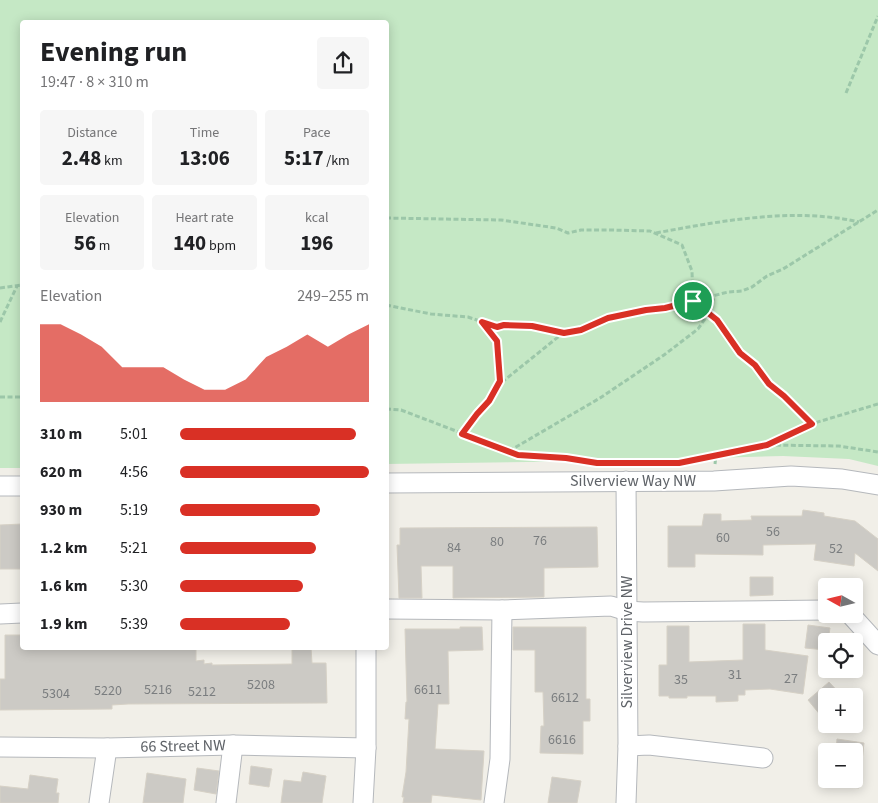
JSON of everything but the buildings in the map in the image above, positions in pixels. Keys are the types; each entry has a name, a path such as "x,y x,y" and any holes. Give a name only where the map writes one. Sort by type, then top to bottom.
{"street":[{"name":"Silverview Way NW","path":"389,483 714,481 791,476 842,478 878,485"},
{"name":"Silverview Drive NW","path":"626,481 628,746 626,803"},
{"path":"0,486 20,486"},
{"path":"389,608 502,610 611,606 627,611 818,610"},
{"path":"494,803 500,759 502,610"},
{"path":"0,614 20,613"},
{"path":"858,623 878,645"},
{"path":"363,803 366,748 366,650"},
{"path":"226,803 233,745"},
{"name":"66 Street NW","path":"0,746 107,748 233,745 366,748"},
{"path":"628,746 649,745 763,758"},
{"path":"99,803 107,748"}],"path":[{"path":"846,93 878,16"},
{"path":"389,306 432,314 468,317 497,327 504,325 532,326 564,333 581,330 608,318 665,308 728,292 742,291 752,287 767,276 783,269 878,210"},
{"path":"655,233 743,218 814,216 859,222"},
{"path":"389,218 501,220 556,228 568,233 581,230 650,231 682,245 692,271 693,301"},
{"path":"0,288 20,285"},
{"path":"0,322 17,286"},
{"path":"509,451 600,398 664,355 698,329 709,313 714,296"},
{"path":"693,301 709,313 740,353 755,365 769,384 812,424"},
{"path":"462,434 489,401 500,381 497,341 482,322"},
{"path":"496,388 564,333"},
{"path":"0,397 20,397"},
{"path":"767,445 812,424 878,404"},
{"path":"389,410 401,410 518,455 566,458 589,462"},
{"path":"679,463 767,445 839,446 878,452"},
{"path":"714,481 716,455"}],"green space":[{"path":"0,0 878,0 878,466 849,459 783,456 389,464 389,20 20,20 20,468 0,468"}],"route":[{"path":"693,301 717,320 740,353 755,365 769,384 812,424 767,445 679,463 597,463 566,458 518,455 462,434 489,401 500,381 497,341 482,322 497,327 504,325 532,326 564,333 581,330 608,318 693,301"}]}
